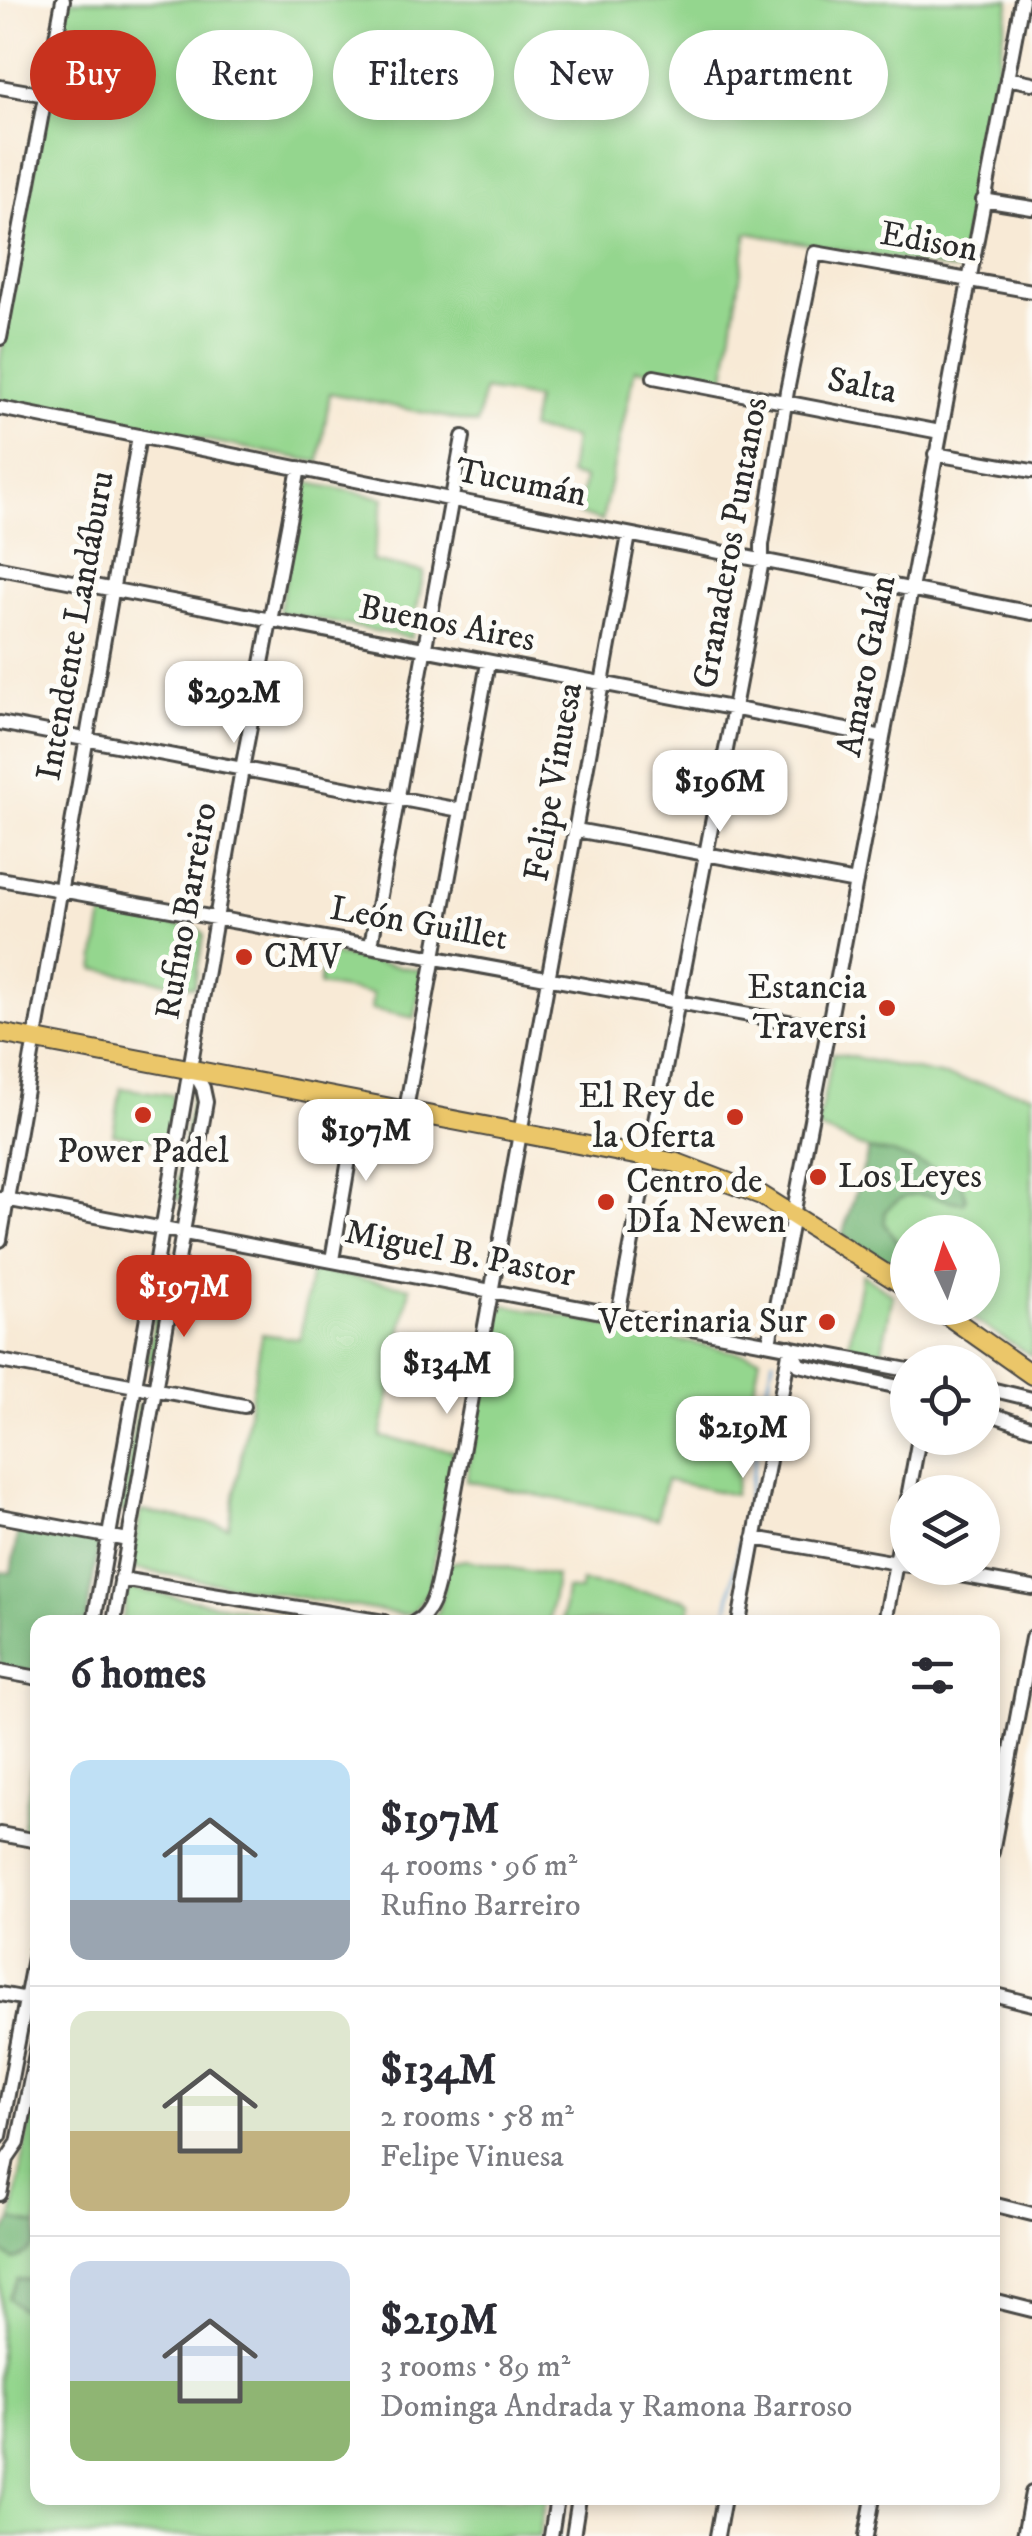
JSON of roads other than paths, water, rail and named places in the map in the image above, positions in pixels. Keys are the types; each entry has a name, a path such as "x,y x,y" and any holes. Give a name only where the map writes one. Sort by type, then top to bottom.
{"main road":[{"path":"0,1033 646,1154 734,1182 792,1213 890,1276"},
{"path":"961,1325 1032,1375"}],"street":[{"path":"57,30 62,0"},
{"name":"Amaro Galán","path":"769,1342 1022,0"},
{"path":"1007,78 1032,83"},
{"path":"0,86 30,92"},
{"path":"0,338 41,120"},
{"path":"983,200 1032,208"},
{"path":"0,248 17,251"},
{"name":"Edison","path":"815,252 1032,291"},
{"name":"Granaderos Puntanos","path":"618,1314 762,561 786,402 815,252"},
{"name":"Salta","path":"654,377 940,432"},
{"name":"Tucumán","path":"0,408 1032,613"},
{"name":"Intendente Landáburu","path":"0,1240 4,1199 139,436"},
{"path":"371,945 463,437"},
{"path":"936,454 1032,471"},
{"name":"Rufino Barreiro","path":"95,1615 242,769 299,468"},
{"name":"Felipe Vinuesa","path":"425,1615 444,1551 628,535"},
{"name":"Buenos Aires","path":"0,568 883,737"},
{"path":"406,1109 488,663"},
{"path":"0,722 460,810"},
{"path":"576,830 856,882"},
{"name":"León Guillet","path":"0,880 827,1029"},
{"name":"Rufino Barreiro","path":"115,1615 206,1102 192,1068"},
{"path":"332,1260 359,1101"},
{"name":"Miguel B. Pastor","path":"4,1199 890,1366"},
{"path":"739,1615 790,1347"},
{"name":"Miguel B. Pastor","path":"790,1347 799,1365 890,1385"},
{"path":"0,1361 244,1406"},
{"path":"1000,1391 1032,1399"},
{"path":"1000,1417 1032,1428"},
{"path":"0,1516 128,1540"},
{"path":"754,1538 890,1562"},
{"path":"121,1580 340,1615"},
{"path":"1000,1582 1032,1588"},
{"path":"887,1615 895,1585"},
{"path":"1000,1771 1032,1638"},
{"path":"0,1671 30,1677"},
{"path":"0,1834 30,1840"},
{"path":"0,1994 30,2000"},
{"path":"1000,1996 1032,2004"},
{"path":"0,2194 4,2157 0,2139 30,2009"},
{"path":"4,2157 18,2143 30,2084"},
{"path":"1000,2206 1032,2214"},
{"path":"1000,2302 1032,2310"},
{"path":"1024,2536 1032,2493"},
{"path":"551,2536 557,2505"},
{"path":"573,2536 579,2505"},
{"path":"717,2536 723,2505"},
{"path":"866,2536 872,2505"}],"waterway":[{"path":"726,1615 773,1359"},
{"path":"558,2536 564,2505"}],"place":[{"name":"CMV","path":"244,957"},
{"name":"Estancia Traversi","path":"887,1008"},
{"name":"Power Padel","path":"143,1115"},
{"name":"El Rey de la Oferta","path":"735,1117"},
{"name":"Los Leyes","path":"818,1177"},
{"name":"Centro de DÍa Newen","path":"606,1202"},
{"name":"Veterinaria Sur","path":"827,1322"}]}
